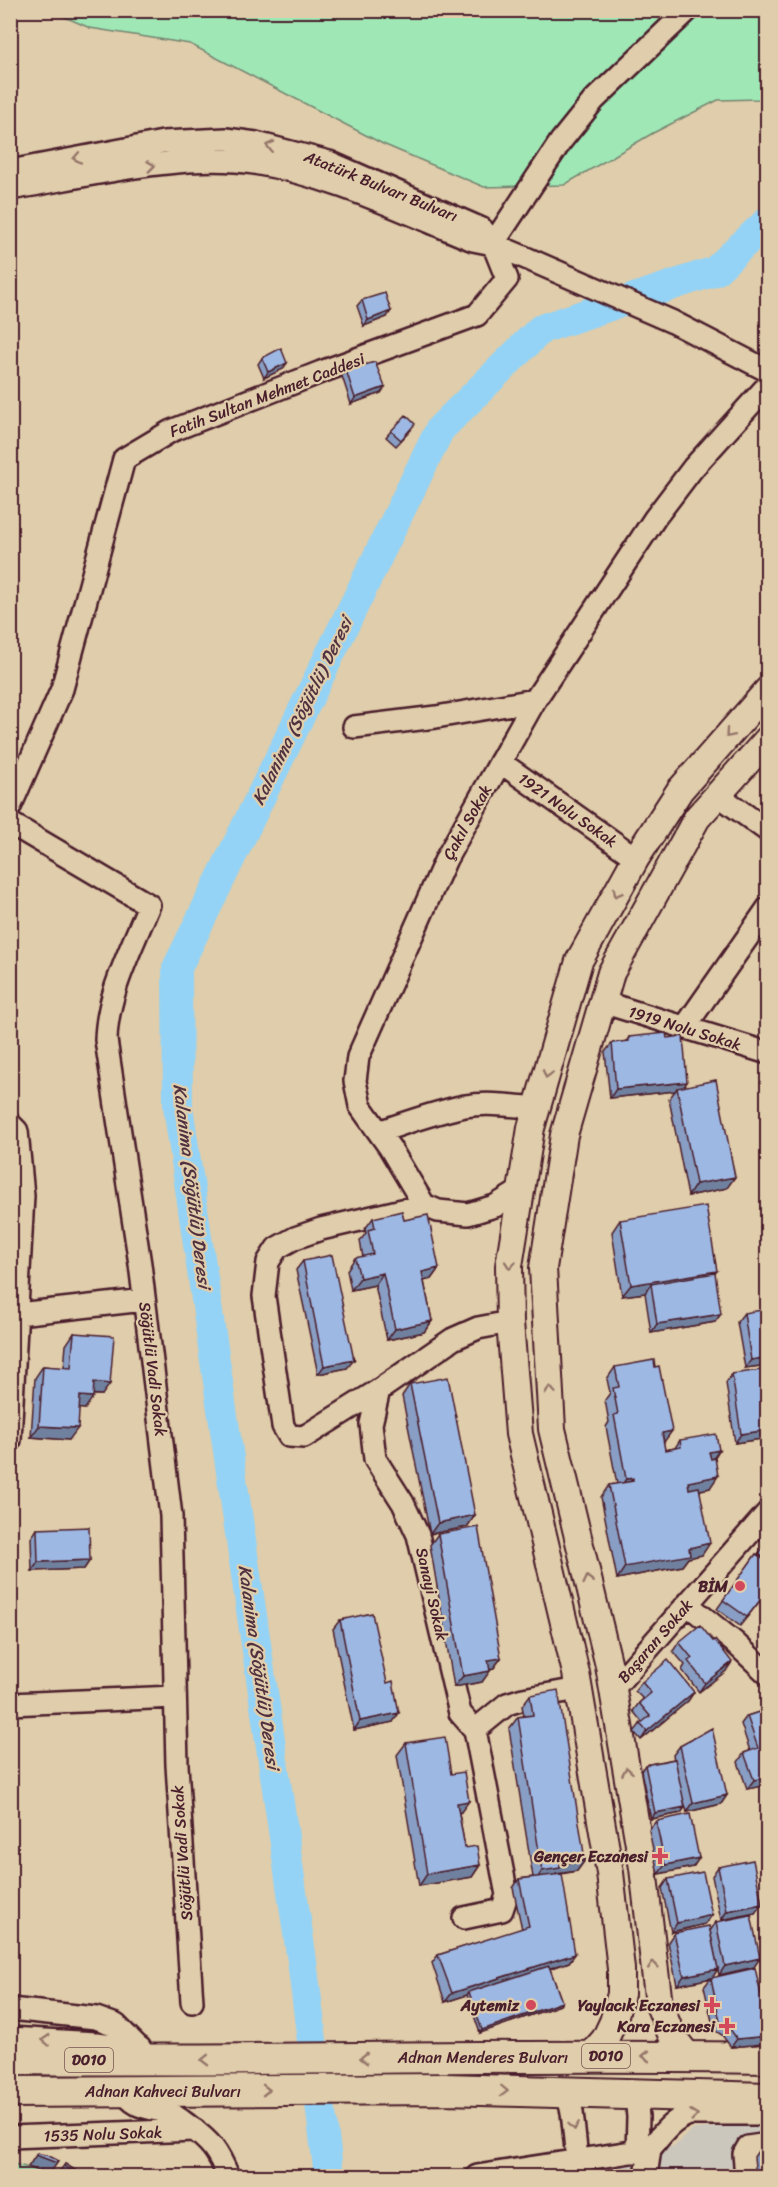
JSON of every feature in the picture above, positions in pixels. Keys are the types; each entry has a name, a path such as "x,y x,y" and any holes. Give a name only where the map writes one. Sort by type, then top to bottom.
{"highway":[{"name":"Adnan Kahveci Bulvarı","path":"10,2059 157,2056 306,2058"},
{"name":"Adnan Menderes Bulvarı","path":"306,2058 444,2056 768,2058"},
{"name":"Adnan Menderes Bulvarı","path":"315,2090 445,2089 768,2098"},
{"name":"Adnan Kahveci Bulvarı","path":"10,2092 315,2090"}],"main road":[{"path":"590,2056 605,2039 613,2022 621,1994 621,1969 610,1873 578,1689 519,1434 510,1322 509,1266 531,1128 579,961 636,858 680,790 768,690"},
{"path":"688,2056 672,2036 658,2005 643,1868 613,1689 552,1429 543,1268 564,1135 611,973 697,818 768,738"}],"street":[{"path":"493,244 561,141 594,100 688,10"},
{"name":"Atatürk Bulvarı Bulvarı","path":"10,171 163,142 226,139 256,143 329,162 368,178 482,229 493,244"},
{"name":"Atatürk Bulvarı Bulvarı","path":"10,189 177,163 221,160 253,162 292,170 357,192 473,240 493,244 673,322 768,371"},
{"name":"Fatih Sultan Mehmet Caddesi","path":"10,807 62,689 124,459 171,431 321,372 477,315 507,279 493,244"},
{"name":"Çakıl Sokak","path":"424,1205 379,1132 360,1106 355,1081 358,1057 446,859 536,700 655,518 693,468 768,385"},
{"path":"354,727 457,714 536,700"},
{"name":"1921 Nolu Sokak","path":"500,762 636,858"},
{"path":"718,795 768,831"},
{"name":"Söğütlü Vadi Sokak","path":"10,823 149,905 114,991 106,1020 106,1040 144,1300 171,1516 177,1765 192,2002"},
{"path":"685,1027 749,932 768,908"},
{"name":"1919 Nolu Sokak","path":"602,1002 768,1053"},
{"path":"379,1132 425,1116 466,1106 537,1108"},
{"path":"10,1124 17,1131 18,1314 10,1440"},
{"path":"510,1322 478,1328 453,1339 379,1390 304,1437 289,1436 283,1426 264,1296 268,1262 277,1248 295,1238 321,1229 424,1205 438,1211 468,1214 495,1206 521,1190"},
{"path":"18,1314 144,1300"},
{"name":"Sanayi Sokak","path":"379,1390 371,1424 375,1459 403,1503 418,1535 460,1713 475,1730 507,1895 502,1910 464,1918"},
{"name":"Başaran Sokak","path":"613,1689 768,1512"},
{"path":"687,1604 734,1642 768,1674"},
{"path":"475,1730 507,1704 578,1689"},
{"path":"10,1704 175,1697"},
{"path":"10,2009 96,2018 116,2025 157,2056"},
{"path":"10,2038 157,2056"},
{"path":"125,2091 134,2103 169,2113 209,2141 228,2176"},
{"path":"567,2092 572,2112 577,2159"},
{"path":"636,2095 646,2176"},
{"path":"477,2176 644,2150 666,2128 689,2114 768,2114"},
{"name":"1535 Nolu Sokak","path":"10,2137 195,2130"},
{"path":"746,2176 744,2154 748,2147 768,2144"}],"shaded area":[{"path":"767,2123 767,2176 521,2176 605,2163 674,2146 693,2129"}],"green space":[{"path":"51,11 767,11 767,92 760,99 718,100 653,133 564,185 484,187 383,144 190,44 90,28"},
{"path":"10,2163 41,2171 53,2176 11,2176"}],"building":[{"path":"385,293 391,311 368,320 362,300"},
{"path":"281,348 287,363 268,372 262,358"},
{"path":"375,362 385,387 355,398 346,370"},
{"path":"406,415 415,424 401,440 391,431"},
{"path":"666,1033 667,1038 683,1036 687,1082 616,1089 612,1043 629,1041 629,1037"},
{"path":"716,1080 735,1177 696,1184 677,1088"},
{"path":"706,1206 717,1271 631,1285 620,1220"},
{"path":"402,1211 404,1220 428,1215 439,1268 422,1272 432,1321 395,1329 383,1273 360,1278 355,1258 373,1254 368,1230 375,1228 373,1218"},
{"path":"332,1255 354,1360 324,1366 303,1261"},
{"path":"715,1273 721,1314 657,1324 651,1284"},
{"path":"768,1309 768,1357 751,1360 744,1313"},
{"path":"74,1333 114,1336 110,1384 94,1382 93,1397 80,1396 78,1428 39,1426 43,1366 71,1368"},
{"path":"654,1360 655,1367 659,1366 672,1431 662,1433 665,1450 681,1447 680,1440 716,1434 719,1450 709,1452 711,1459 715,1458 718,1476 688,1482 689,1489 699,1487 710,1543 689,1548 690,1555 625,1567 609,1485 633,1481 633,1478 626,1479 614,1415 618,1414 613,1388 619,1387 615,1367"},
{"path":"768,1369 768,1430 741,1434 732,1374"},
{"path":"448,1377 475,1515 438,1523 410,1384"},
{"path":"89,1527 90,1560 38,1562 37,1529"},
{"path":"478,1527 501,1658 488,1660 490,1671 463,1676 438,1534"},
{"path":"768,1542 768,1560 758,1554"},
{"path":"756,1554 768,1563 768,1590 747,1617 723,1600"},
{"path":"372,1613 387,1683 393,1681 399,1713 360,1721 340,1620"},
{"path":"700,1625 732,1662 705,1683 688,1661 692,1658 679,1642"},
{"path":"668,1660 694,1692 647,1731 640,1724 650,1716 639,1703 651,1693 642,1682"},
{"path":"558,1690 585,1860 560,1864 560,1868 542,1871 518,1717 533,1715 530,1695"},
{"path":"768,1709 768,1777 754,1780 744,1753 758,1748 747,1716"},
{"path":"712,1728 727,1795 693,1803 680,1746"},
{"path":"445,1737 451,1774 464,1772 469,1801 457,1803 465,1848 477,1846 480,1865 427,1874 406,1743"},
{"path":"675,1759 685,1807 655,1813 645,1765"},
{"path":"690,1814 699,1858 665,1865 656,1821"},
{"path":"753,1860 762,1904 727,1911 718,1867"},
{"path":"703,1872 712,1915 677,1923 668,1879"},
{"path":"562,1874 575,1954 452,1993 438,1955 529,1926 519,1879"},
{"path":"751,1915 760,1958 725,1966 716,1922"},
{"path":"709,1926 718,1969 684,1976 674,1933"},
{"path":"549,1966 562,2002 482,2030 469,1992"},
{"path":"755,1968 768,2026 768,2036 737,2039 728,2026 720,2022 711,1978"},
{"path":"768,2147 768,2176 764,2176 760,2148"},
{"path":"37,2153 59,2161 57,2163 36,2155"},
{"path":"65,2164 81,2174 80,2176 64,2166"}],"waterway":[{"name":"Kalanima (Söğütlü) Deresi","path":"329,2176 302,1961 178,1106 177,968 440,429 541,329 715,271 768,221"}],"place":[{"name":"BİM","path":"740,1586"},
{"name":"Gençer Eczanesi","path":"660,1856"},
{"name":"Aytemiz","path":"531,2005"},
{"name":"Yaylacık Eczanesi","path":"712,2005"},
{"name":"Kara Eczanesi","path":"727,2026"}]}
